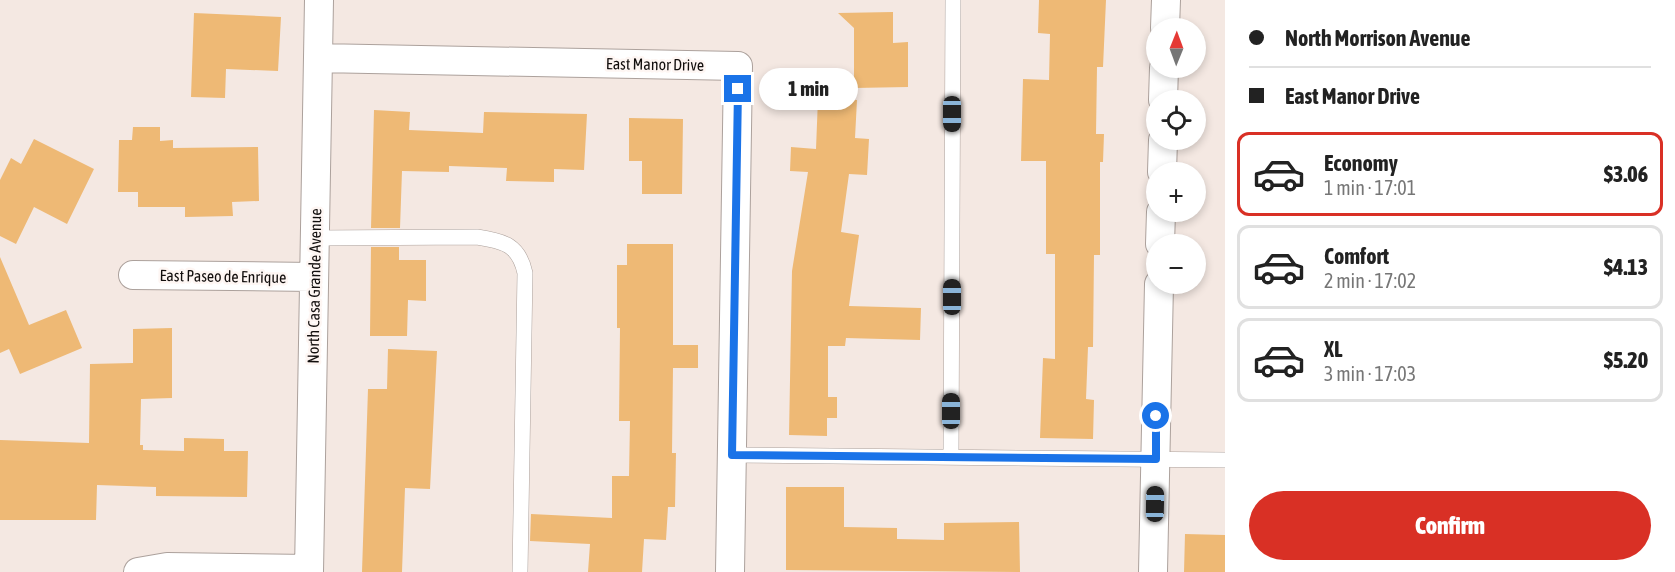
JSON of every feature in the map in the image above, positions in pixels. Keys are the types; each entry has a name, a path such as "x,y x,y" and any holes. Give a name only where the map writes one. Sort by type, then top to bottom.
{"street":[{"name":"North Casa Grande Avenue","path":"309,571 319,0"},
{"path":"1165,18 1166,0"},
{"name":"East Manor Drive","path":"318,57 738,66 730,572"},
{"name":"East Paseo de Enrique","path":"133,275 314,277"},
{"path":"1153,572 1159,294"},
{"path":"138,572 167,567 309,571"}],"lane":[{"path":"951,457 953,0"},
{"path":"314,238 477,237 496,240 513,248 522,259 525,273 520,572"},
{"path":"732,455 1225,460"}],"building":[{"path":"1039,0 1106,0 1103,67 1097,67 1096,134 1104,134 1103,162 1100,162 1100,255 1094,255 1093,347 1088,347 1086,399 1094,400 1093,439 1040,438 1043,358 1055,359 1055,254 1046,254 1046,161 1021,161 1023,79 1049,80 1050,34 1038,33"},
{"path":"893,12 893,43 908,42 908,87 854,88 854,28 838,13"},
{"path":"194,13 281,17 278,71 226,69 225,98 191,97"},
{"path":"818,98 857,100 855,138 869,139 867,175 849,174 841,232 859,235 849,306 921,308 920,340 846,338 845,346 828,346 828,397 837,397 837,418 827,418 827,436 789,435 792,271 808,172 790,171 791,147 816,149"},
{"path":"374,110 410,112 409,130 483,133 484,112 587,114 584,170 554,169 554,182 506,181 507,168 449,166 449,172 402,171 400,228 371,228"},
{"path":"629,118 683,119 682,194 642,194 642,161 629,161"},
{"path":"133,127 160,127 160,141 173,140 173,148 258,147 259,201 232,202 233,216 185,217 185,207 138,207 138,192 118,192 119,140 132,140"},
{"path":"34,139 94,169 67,224 34,207 16,244 0,236 0,180 11,158 21,164"},
{"path":"627,244 673,244 673,345 698,345 698,368 673,368 672,453 676,453 675,507 668,507 666,540 644,539 642,572 588,572 590,544 530,541 531,514 612,518 612,476 629,476 630,421 619,421 620,328 617,328 617,265 627,265"},
{"path":"371,247 399,247 399,260 426,260 426,301 408,300 407,336 370,336"},
{"path":"0,257 29,325 66,310 82,348 20,374 9,349 0,353"},
{"path":"172,328 172,398 141,399 140,445 143,445 143,450 184,451 184,438 224,439 224,451 248,451 247,497 156,496 156,487 97,485 96,520 0,520 0,440 89,443 90,364 133,363 133,329"},
{"path":"388,349 437,351 430,489 405,488 402,572 362,572 368,389 387,389"},
{"path":"786,487 844,487 844,527 897,528 897,539 944,540 944,523 1019,522 1020,572 786,570"},
{"path":"1185,534 1225,535 1225,572 1184,572"}],"route":[{"path":"738,89 732,455 1156,459 1156,416"}]}
